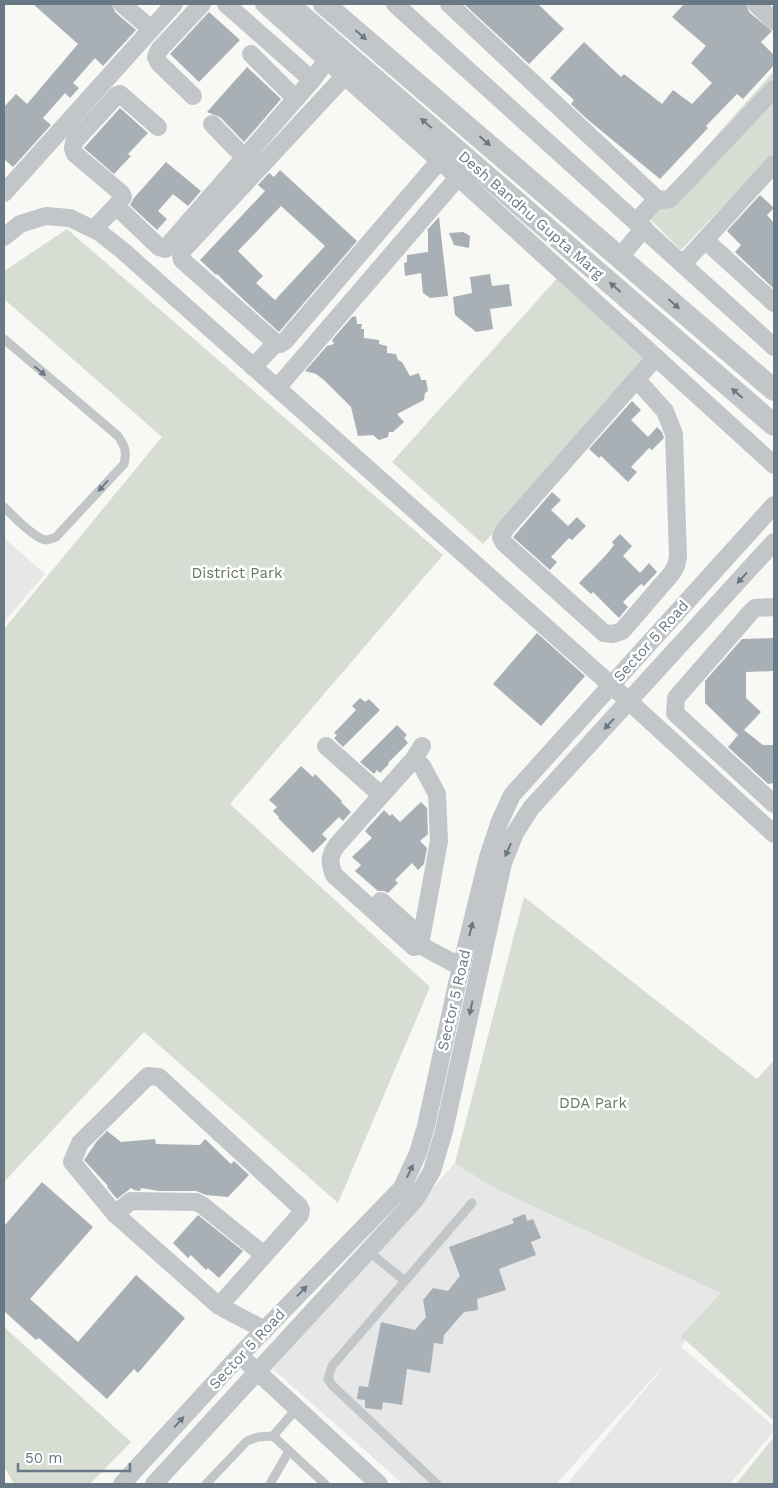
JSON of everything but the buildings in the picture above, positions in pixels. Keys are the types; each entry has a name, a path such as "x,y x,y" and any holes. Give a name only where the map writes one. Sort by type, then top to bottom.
{"street":[{"path":"122,4 151,29"},
{"path":"4,193 174,4"},
{"path":"193,96 159,63 156,57 159,50 202,4"},
{"path":"226,4 312,80"},
{"path":"116,206 159,248 165,249 296,99 332,54 264,4"},
{"name":"Desh Bandhu Gupta Marg","path":"288,4 332,54 464,170 774,425"},
{"name":"Desh Bandhu Gupta Marg","path":"324,4 774,390"},
{"path":"395,4 774,347"},
{"path":"449,4 657,199 670,199 774,89"},
{"path":"756,4 774,21"},
{"path":"251,54 296,99"},
{"path":"350,69 182,250 182,260 276,343 280,344 446,154"},
{"path":"94,229 123,198 121,193 75,154 74,142 120,94 158,127"},
{"path":"212,124 245,158"},
{"path":"683,264 774,164"},
{"path":"277,388 464,170 656,357 774,466"},
{"path":"620,257 657,199"},
{"path":"4,237 20,224 46,216 70,218 94,229 122,250 611,685 774,834"},
{"path":"706,240 774,303"},
{"path":"254,367 276,343"},
{"path":"637,380 665,411 674,434 678,557 672,573 622,631 613,634 604,633 504,542 501,537 505,529 656,357"},
{"name":"Sector 5 Road","path":"122,1484 240,1355 402,1188 418,1153 426,1126 461,967 488,857 500,821 512,795 774,505"},
{"name":"Sector 5 Road","path":"154,1484 415,1200 432,1171 444,1131 503,863 515,833 531,808 629,703 774,542"},
{"path":"774,607 755,608 676,698 674,706 675,713 774,804"},
{"path":"326,746 382,795"},
{"path":"418,752 422,766 437,794 439,841 421,941 414,947 334,875 330,865 330,856 337,845 382,795 418,752"},
{"path":"369,890 421,941 461,967"},
{"path":"219,1306 300,1215 301,1210 299,1206 159,1077 148,1076 80,1143 72,1162 114,1214 219,1306 265,1330"},
{"path":"114,1214 131,1202 196,1202 264,1255"},
{"path":"240,1355 379,1484"}],"lane":[{"path":"4,339 118,436 124,444 127,453 124,464 56,536 49,540 44,540 36,535 4,507"},
{"path":"437,1484 332,1385 328,1379 332,1366 472,1203"},
{"path":"368,1251 405,1281"},
{"path":"206,1484 247,1441 258,1437 273,1436 297,1408"},
{"path":"273,1436 325,1484"},
{"path":"270,1484 289,1451"}],"shaded area":[{"path":"4,538 45,574 4,622"},
{"path":"455,1163 721,1293 681,1347 774,1426 774,1431 730,1484 567,1484 670,1359 556,1484 403,1484 273,1369"}],"green space":[{"path":"774,71 774,153 681,250 646,215"},
{"name":"District Park","path":"67,229 443,555 230,804 430,987 338,1203 144,1032 4,1182 4,629 162,437 4,299 4,271"},
{"path":"560,275 650,356 483,544 392,462"},
{"name":"DDA Park","path":"524,897 757,1079 774,1060 774,1421 681,1336 721,1293 496,1189 455,1163"},
{"path":"4,1327 131,1442 90,1484 14,1484 4,1467"},
{"path":"774,1437 774,1484 736,1484"}]}
